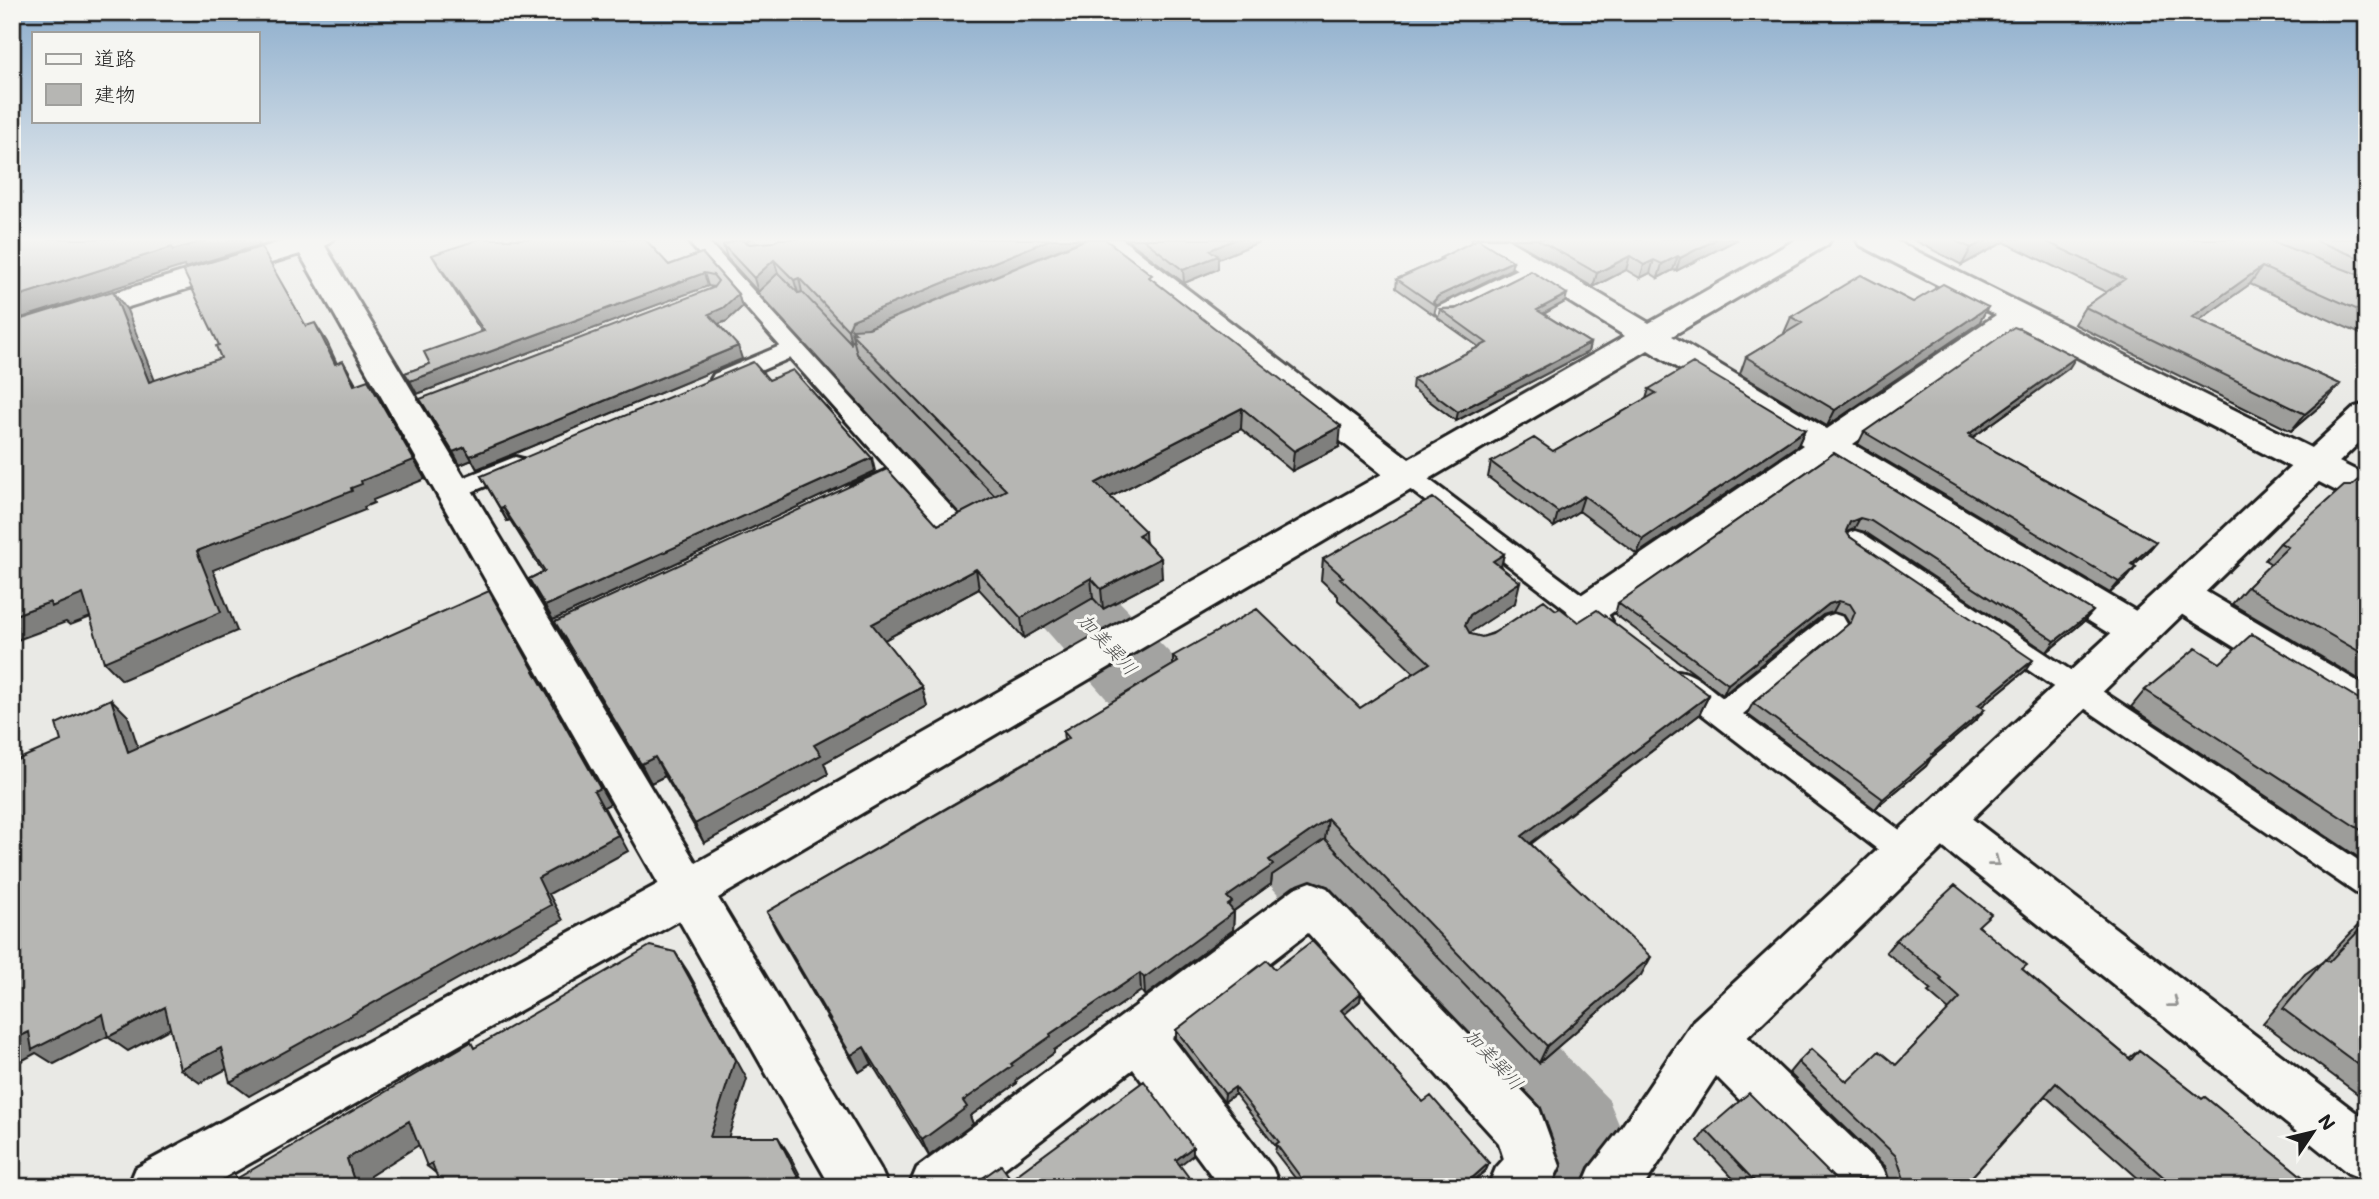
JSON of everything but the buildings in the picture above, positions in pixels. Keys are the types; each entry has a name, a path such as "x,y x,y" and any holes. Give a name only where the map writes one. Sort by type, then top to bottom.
{"street":[{"path":"12,334 136,295"},
{"path":"347,295 419,404 454,491 552,634 687,892 860,1187"},
{"path":"1166,295 1407,475"},
{"path":"1580,295 2137,631"},
{"path":"155,1187 687,892 1720,295"},
{"path":"1980,295 2367,491"},
{"path":"1562,602 1828,444 2018,314"},
{"path":"1609,1187 1638,1150 1712,1037 2367,415"},
{"path":"2179,594 2367,708"},
{"path":"1941,820 2367,1154"},
{"path":"936,1187 1311,903 1520,1127 1533,1166 1515,1187"},
{"path":"1138,1035 1253,1187"},
{"path":"1712,1037 1864,1187"}],"lane":[{"path":"746,295 951,523"},
{"path":"1445,311 1477,295"},
{"path":"706,385 794,348"},
{"path":"454,491 529,459"},
{"path":"843,499 906,470"},
{"path":"1407,475 1562,602 1618,635"},
{"path":"1856,540 2367,883"},
{"path":"1723,714 1834,624"},
{"path":"1660,667 1905,852"}],"waterway":[{"name":"加美巽川","path":"772,295 1023,552 1569,1140 1574,1176 1564,1187"}]}
